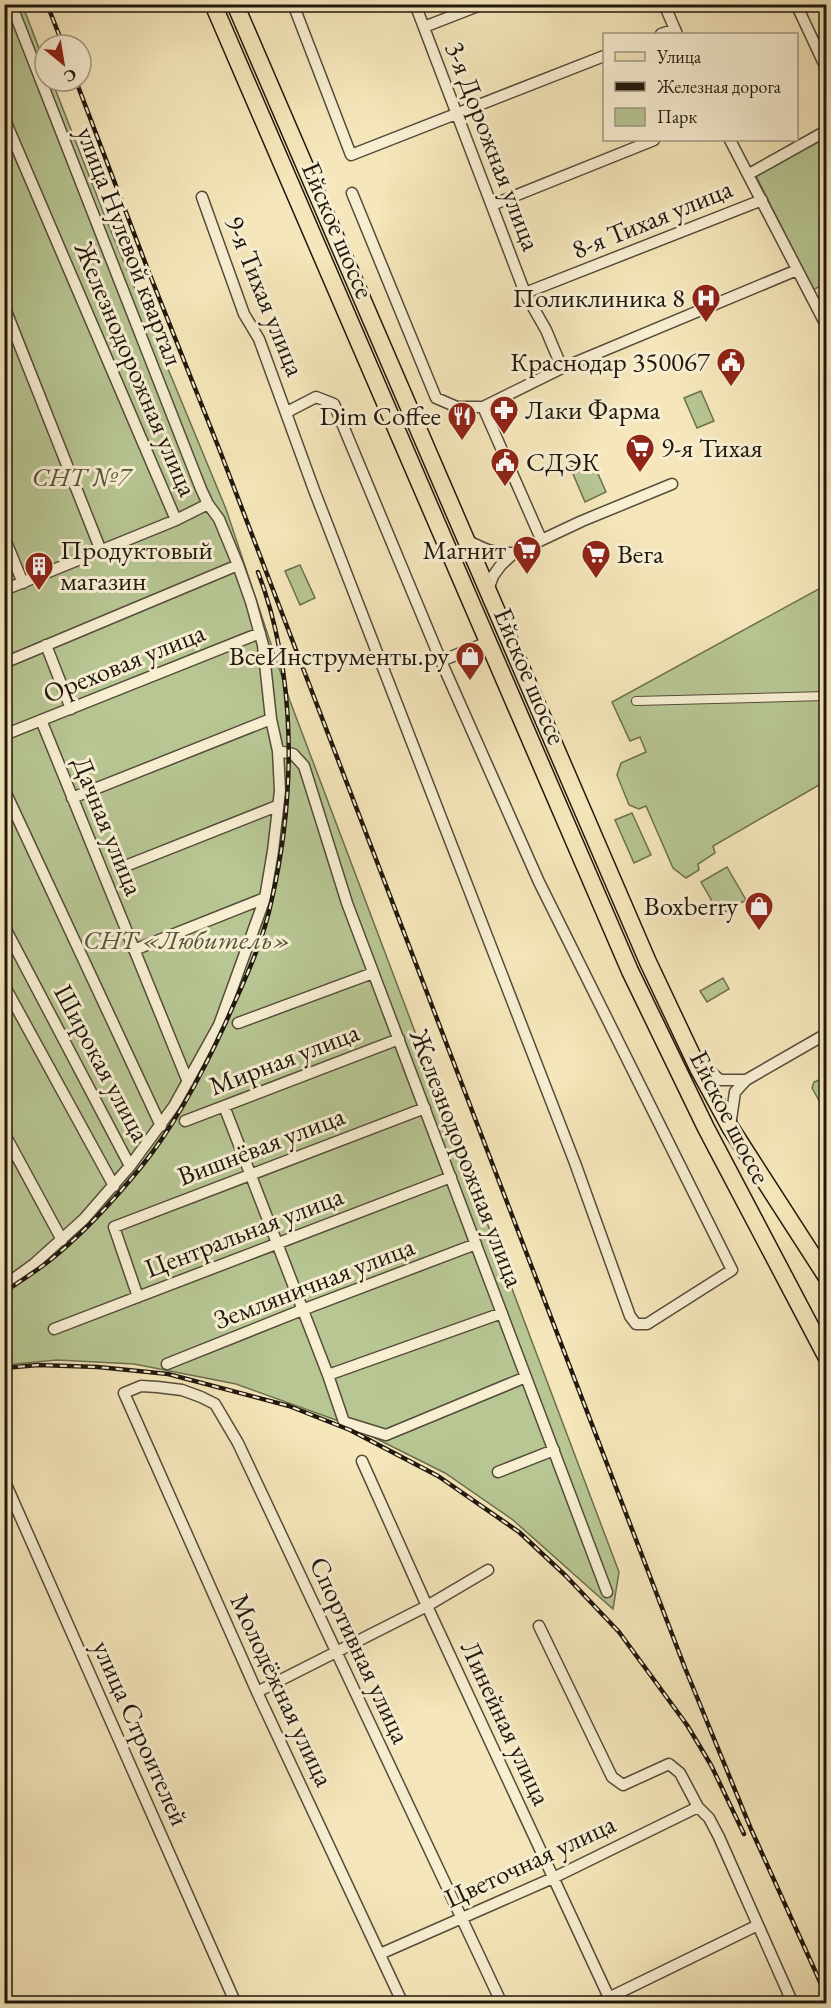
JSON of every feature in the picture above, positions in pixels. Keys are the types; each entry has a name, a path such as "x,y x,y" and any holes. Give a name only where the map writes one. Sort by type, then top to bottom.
{"main road":[{"name":"Ейское шоссе","path":"213,4 582,862 669,1055 825,1352"},
{"name":"Ейское шоссе","path":"236,4 648,963 693,1057 730,1126 826,1276"}],"street":[{"name":"улица Нулевой квартал","path":"11,4 208,504"},
{"path":"293,4 351,155 603,56"},
{"name":"3-я Дорожная улица","path":"415,4 525,294 546,330 562,368"},
{"path":"423,27 483,4"},
{"path":"664,4 676,32"},
{"path":"796,4 826,68"},
{"name":"Железнодорожная улица","path":"4,118 176,520"},
{"path":"749,174 826,131"},
{"path":"492,205 652,141"},
{"path":"731,141 826,325"},
{"path":"352,193 436,398 457,407 483,407 562,368 798,270"},
{"name":"9-я Тихая улица","path":"202,197 243,314 259,339 314,489 575,1162 630,1316 636,1324 647,1324 732,1270 539,882 441,661"},
{"name":"8-я Тихая улица","path":"525,294 762,200"},
{"path":"4,306 101,551"},
{"path":"287,412 316,397 334,404 441,661 488,642"},
{"path":"483,407 541,539"},
{"path":"488,591 493,576 514,553 541,539 672,484"},
{"path":"4,590 176,520 208,504"},
{"name":"Широкая улица","path":"4,926 130,1166 161,1126 219,1025 265,898 273,851 280,791 278,751 271,719 260,633 238,565 219,519 208,504"},
{"path":"4,537 23,583"},
{"path":"465,539 485,550 496,553 514,553"},
{"path":"4,663 238,565"},
{"name":"Ореховая улица","path":"4,735 260,633"},
{"path":"46,645 71,709"},
{"path":"636,700 826,696"},
{"path":"72,798 271,719"},
{"name":"Дачная улица","path":"41,720 188,1082"},
{"name":"Железнодорожная улица","path":"278,751 293,754 303,766 347,903 607,1592"},
{"path":"4,789 161,1126"},
{"path":"128,865 277,806"},
{"path":"134,950 265,898"},
{"path":"238,1023 374,973"},
{"path":"4,985 114,1186"},
{"path":"730,1126 735,1092 746,1080 826,1034"},
{"name":"Мирная улица","path":"185,1121 399,1040"},
{"path":"693,1057 720,1080 746,1080"},
{"path":"224,1106 344,1422 386,1435 526,1377"},
{"name":"Вишнёвая улица","path":"138,1298 114,1227 425,1108"},
{"path":"4,1133 62,1240"},
{"path":"5,1285 62,1240 130,1166"},
{"name":"Центральная улица","path":"54,1329 451,1177"},
{"name":"Земляничная улица","path":"168,1364 476,1244"},
{"path":"328,1376 502,1313"},
{"name":"Спортивная улица","path":"124,1393 141,1386 182,1390 215,1404 238,1443 502,2004"},
{"name":"Молодёжная улица","path":"124,1393 257,1692 402,2004"},
{"path":"498,1472 554,1450"},
{"name":"Линейная улица","path":"362,1461 427,1606 611,2000"},
{"name":"улица Строителей","path":"4,1480 237,2004"},
{"path":"257,1692 427,1606 488,1570"},
{"path":"540,1626 612,1777 623,1785 669,1764 680,1773 698,1807 709,1818 714,1828 793,2004"},
{"name":"Цветочная улица","path":"380,1954 553,1878 698,1807"},
{"path":"596,2004 611,2000 758,1925"}],"green space":[{"name":"СНТ «Любитель»","path":"22,4 33,33 33,93 57,93 106,219 226,509 290,701 619,1572 613,1609 513,1520 445,1473 347,1424 236,1384 134,1364 57,1360 5,1365 4,5"},
{"path":"826,136 826,283 813,290 756,176"},
{"path":"701,391 714,421 697,428 684,398"},
{"path":"591,458 606,492 585,502 570,467"},
{"path":"300,565 315,598 300,605 285,571"},
{"path":"826,585 826,781 713,846 715,853 698,864 699,870 686,878 673,868 646,806 639,809 629,805 617,775 621,763 646,752 640,737 630,741 612,702"},
{"path":"632,813 651,855 634,863 615,820"},
{"path":"727,867 746,900 720,915 701,882"},
{"path":"723,978 729,989 707,1002 700,991"},
{"path":"821,1079 826,1080 826,1113 812,1088 814,1082"}],"railway":[{"path":"47,4 58,33"},
{"path":"81,93 220,451 685,1668 751,1829 826,1995"},
{"path":"4,1292 44,1265 74,1240 109,1204 154,1150 188,1097 208,1060 257,949 267,919 279,862 288,778 286,694 280,652 271,611 258,572"},
{"path":"4,1368 38,1365 98,1367 168,1374 289,1406 350,1430 438,1476 519,1532 566,1576 619,1632 687,1725 711,1765 744,1834"}],"place":[{"name":"Поликлиника 8","path":"706,324"},
{"name":"Краснодар 350067","path":"731,388"},
{"name":"Лаки Фарма","path":"504,436"},
{"name":"Dim Coffee","path":"462,442"},
{"name":"9-я Тихая","path":"640,474"},
{"name":"СДЭК","path":"505,488"},
{"name":"Магнит","path":"527,576"},
{"name":"Вега","path":"596,580"},
{"name":"Продуктовый магазин","path":"39,592"},
{"name":"ВсеИнструменты.ру","path":"470,682"},
{"name":"Boxberry","path":"759,932"}],"park label":[{"name":"СНТ №7","path":"81,477"}]}
